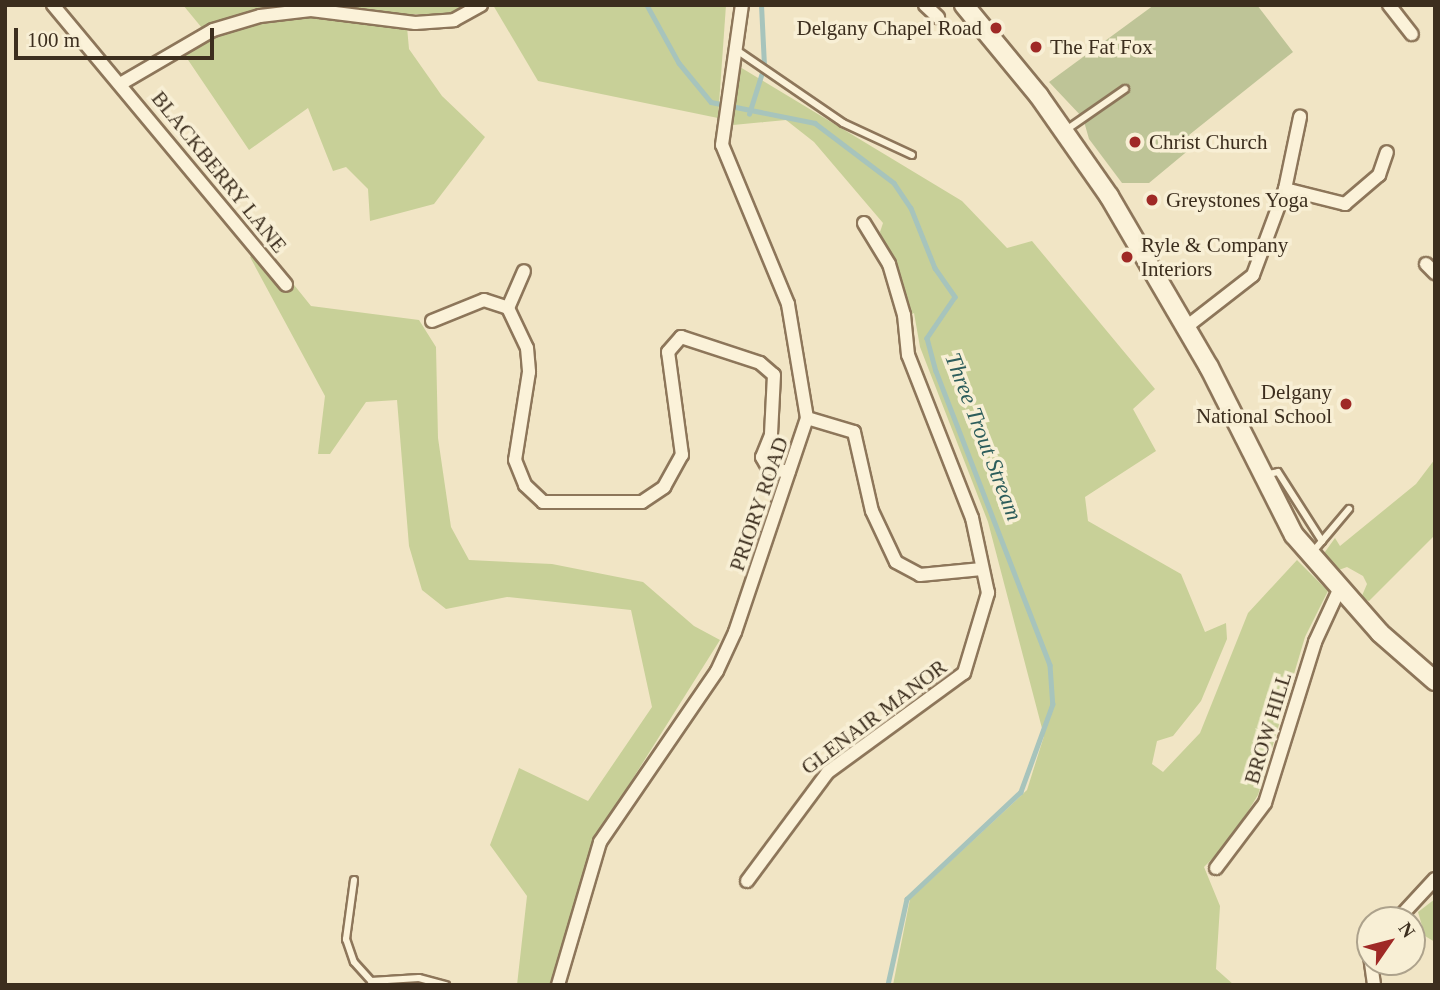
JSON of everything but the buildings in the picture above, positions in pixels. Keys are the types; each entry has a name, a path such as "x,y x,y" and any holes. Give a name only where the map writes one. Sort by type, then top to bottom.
{"main road":[{"path":"964,5 1064,131 1185,328 1262,475 1316,548 1339,590 1435,681"}],"street":[{"name":"BLACKBERRY LANE","path":"53,5 122,83 286,285"},
{"name":"BLACKBERRY LANE","path":"122,83 213,30 260,16 312,10 415,23 454,20 481,5"},
{"name":"PRIORY ROAD","path":"558,985 600,842 717,671 807,418 788,304 769,245 728,169 724,122 738,51 742,5"},
{"path":"925,5 938,17"},
{"path":"1389,5 1412,34"},
{"path":"1185,328 1254,275 1285,189 1300,117"},
{"path":"1285,189 1345,204 1379,175 1387,152"},
{"name":"GLENAIR MANOR","path":"747,881 828,772 964,673 988,593 972,518 908,355 904,315 889,264 864,223"},
{"path":"508,308 524,271"},
{"path":"432,321 484,300 508,308 527,348 529,372 515,460 525,485 543,502 642,502 664,487 682,455 668,352 681,337 760,363 775,375 771,435 761,457 768,468 789,472"},
{"path":"807,418 854,432 872,511 896,562 920,575 982,569"},
{"name":"BROW HILL","path":"1216,868 1265,803 1315,642 1339,590"},
{"path":"1410,906 1435,879"}],"lane":[{"path":"738,51 758,70 843,123 912,155"},
{"path":"1064,131 1125,89"},
{"path":"1316,548 1349,509"},
{"path":"354,880 346,939 354,962 371,981 419,978 446,985"}],"green space":[{"path":"183,5 301,5 202,28"},
{"path":"328,5 470,5 456,14 403,14"},
{"path":"493,5 726,5 718,118 538,81"},
{"path":"1154,5 1257,5 1293,52 1189,135 1196,144 1149,183 1122,183 1089,139 1083,118 1049,82"},
{"path":"331,15 407,27 409,49 442,96 485,137 434,204 370,221 368,189 346,167 333,171 308,108 249,150 182,51 230,28"},
{"path":"740,67 962,201 1007,248 1032,241 1155,389 1133,409 1156,451 1085,497 1088,521 1181,574 1205,632 1226,623 1227,639 1201,701 1173,736 1157,741 1152,764 1163,772 1200,733 1248,613 1297,560 1328,591 1305,637 1258,795 1229,842 1204,867 1220,906 1216,969 1234,985 893,985 910,899 1027,790 1044,736 988,522 920,347 914,313 908,316 880,232 883,223 814,142 786,120 733,125"},
{"path":"262,245 311,306 419,320 436,347 438,438 451,527 469,560 552,564 643,582 694,626 720,640 591,845 550,985 517,985 527,896 490,845 519,768 588,801 652,707 631,610 507,597 446,609 422,590 409,546 397,400 366,402 330,454 318,454 325,396 250,257"},
{"path":"1435,459 1435,535 1369,601 1361,598 1367,584 1363,576 1347,567 1336,571 1322,556 1335,538 1340,546 1416,484"},
{"path":"1435,899 1435,942 1426,937 1426,906"}],"waterway":[{"name":"Three Trout Stream","path":"647,5 679,63 711,102 815,123 894,183 911,208 935,268 955,297 927,338 936,371 1050,665 1053,704 1021,792 907,899 888,985"},
{"path":"749,114 764,66 761,5"}],"place":[{"name":"Delgany Chapel Road","path":"996,28"},
{"name":"The Fat Fox","path":"1036,47"},
{"name":"Christ Church","path":"1135,142"},
{"name":"Greystones Yoga","path":"1152,200"},
{"name":"Ryle & Company Interiors","path":"1127,257"},
{"name":"Delgany National School","path":"1346,404"}]}
